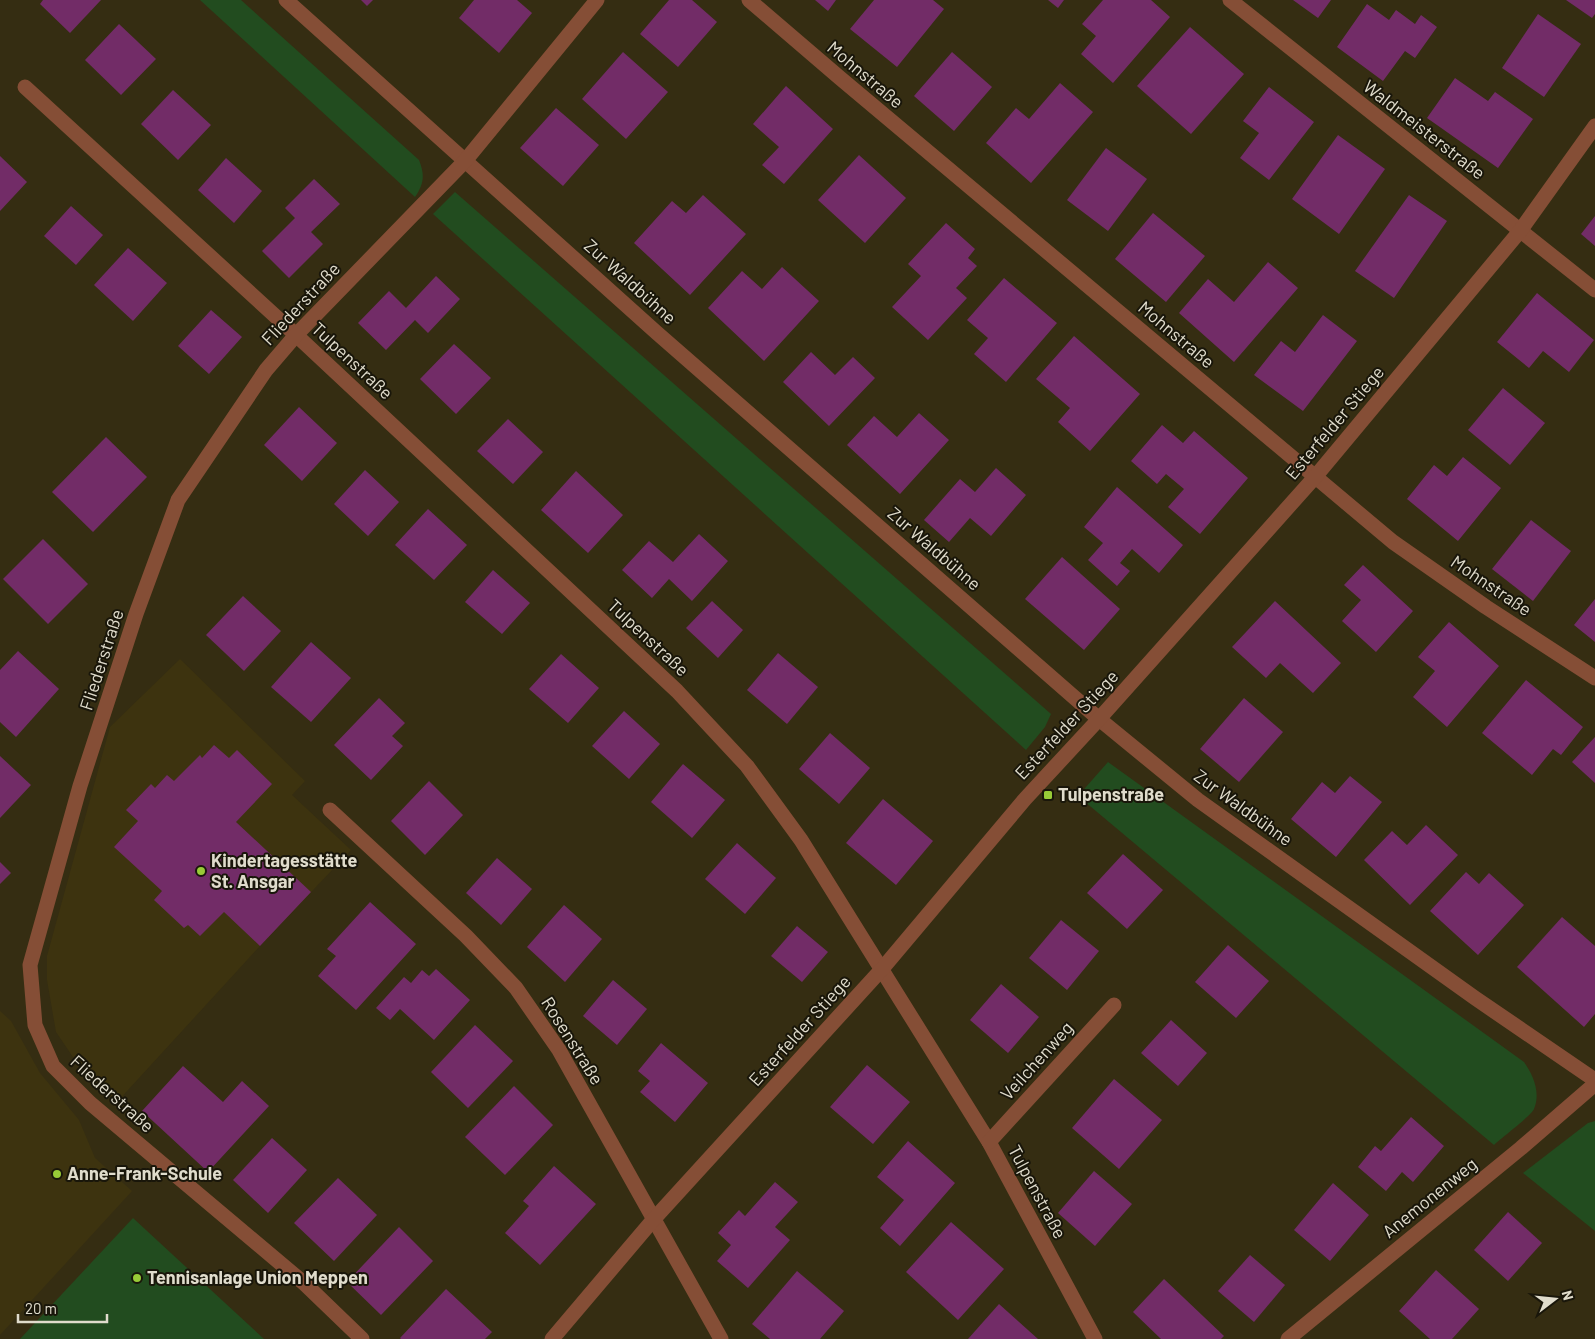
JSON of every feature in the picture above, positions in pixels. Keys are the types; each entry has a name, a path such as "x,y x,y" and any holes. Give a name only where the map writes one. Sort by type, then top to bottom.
{"street":[{"name":"Zur Waldbühne","path":"286,0 665,339 1099,719 1198,800 1475,998 1595,1080"},
{"name":"Fliederstraße","path":"362,1339 305,1284 90,1103 53,1066 36,1025 30,964 80,786 136,614 178,500 266,370 296,335 465,161 597,0"},
{"name":"Mohnstraße","path":"749,0 1394,542 1486,607 1595,678"},
{"name":"Waldmeisterstraße","path":"1230,0 1595,290"},
{"name":"Tulpenstraße","path":"24,87 296,335 677,691 748,766 801,840 989,1142 1094,1339"},
{"name":"Esterfelder Stiege","path":"552,1339 653,1220 882,969 1025,799 1099,719 1315,476 1520,231 1595,126"},
{"name":"Rosenstraße","path":"330,810 466,936 516,988 559,1050 721,1339"},
{"name":"Veilchenweg","path":"989,1142 1114,1005"},
{"name":"Anemonenweg","path":"1288,1339 1521,1148 1595,1084"}],"shaded area":[{"name":"Kindertagesstätte St. Ansgar","path":"180,659 305,781 292,795 351,850 117,1102 77,1063 56,1032 47,980 47,956 110,727"},
{"name":"Anne-Frank-Schule","path":"0,1011 11,1021 40,1073 79,1120 95,1158 132,1191 0,1335"}],"green space":[{"path":"200,0 241,0 419,160 423,179 415,197"},
{"path":"455,192 1051,714 1045,727 1026,750 433,214"},
{"path":"1108,762 1524,1062 1533,1078 1537,1096 1532,1112 1494,1145 1078,796"},
{"path":"1595,1121 1595,1231 1523,1173 1588,1123"},
{"name":"Tennisanlage Union Meppen","path":"133,1218 264,1339 20,1339"}],"building":[{"path":"43,0 101,0 70,33 40,4"},
{"path":"361,0 373,0 367,6"},
{"path":"474,0 517,0 532,13 499,53 459,18"},
{"path":"669,0 692,0 717,22 678,67 640,34"},
{"path":"815,0 836,0 828,11"},
{"path":"874,0 933,0 944,9 897,67 850,29"},
{"path":"1048,0 1064,0 1058,8"},
{"path":"1103,0 1151,0 1170,17 1113,83 1081,54 1096,36 1082,24"},
{"path":"1293,0 1331,0 1318,18"},
{"path":"1566,0 1595,0 1595,14 1592,18"},
{"path":"1367,4 1389,20 1396,10 1415,24 1421,15 1437,27 1415,58 1405,51 1383,81 1337,47"},
{"path":"1538,14 1581,44 1544,97 1502,68"},
{"path":"119,24 156,59 121,95 85,60"},
{"path":"1190,27 1244,74 1191,134 1137,86"},
{"path":"623,52 668,92 626,139 582,99"},
{"path":"952,52 992,87 954,131 914,96"},
{"path":"1455,78 1488,101 1495,92 1533,119 1498,168 1427,118"},
{"path":"1060,83 1093,112 1031,183 986,143 1016,108 1029,119"},
{"path":"786,86 833,129 784,184 762,165 779,147 753,124"},
{"path":"1269,87 1314,122 1269,180 1240,158 1259,133 1243,121"},
{"path":"173,90 211,125 178,160 141,124"},
{"path":"556,108 599,145 563,186 520,148"},
{"path":"1338,135 1385,169 1339,234 1292,199"},
{"path":"1106,148 1147,179 1108,231 1067,200"},
{"path":"859,155 906,198 865,243 818,200"},
{"path":"0,156 27,182 0,211"},
{"path":"226,158 262,191 234,223 198,190"},
{"path":"314,179 340,204 311,232 323,244 289,278 262,251 295,218 285,208"},
{"path":"703,195 746,234 690,295 634,243 672,201 686,213"},
{"path":"1409,195 1447,221 1394,298 1355,271"},
{"path":"71,206 103,235 76,265 44,236"},
{"path":"1153,213 1205,256 1166,302 1115,259"},
{"path":"1595,216 1595,246 1581,234"},
{"path":"946,223 975,249 968,258 977,266 956,288 967,298 928,340 892,307 921,276 908,264"},
{"path":"128,248 167,283 133,321 94,285"},
{"path":"1268,262 1298,288 1234,362 1179,313 1208,279 1234,302"},
{"path":"782,267 819,301 764,361 708,308 742,271 762,289"},
{"path":"436,276 460,299 428,333 415,320 386,350 358,323 389,291 406,308"},
{"path":"1004,278 1057,323 1006,382 974,354 988,338 967,320"},
{"path":"1537,293 1594,340 1569,372 1543,351 1529,368 1497,342"},
{"path":"211,310 242,337 209,374 178,346"},
{"path":"1323,315 1357,341 1303,411 1254,375 1281,341 1295,352"},
{"path":"1074,336 1140,394 1090,451 1058,422 1070,408 1036,379"},
{"path":"454,344 491,378 456,414 420,379"},
{"path":"811,352 835,375 853,357 875,378 829,426 783,382"},
{"path":"1503,388 1545,423 1510,465 1468,430"},
{"path":"299,407 337,443 302,481 264,445"},
{"path":"919,413 949,440 900,494 847,445 874,416 897,437"},
{"path":"508,419 543,452 513,484 477,451"},
{"path":"1162,425 1183,443 1194,431 1248,478 1200,534 1168,507 1184,489 1166,474 1157,484 1131,461"},
{"path":"106,437 147,477 93,532 52,492"},
{"path":"1463,457 1501,488 1458,541 1407,499 1434,465 1447,476"},
{"path":"996,468 1026,495 991,536 970,518 949,542 924,520 960,479 975,492"},
{"path":"365,470 399,502 368,536 334,504"},
{"path":"576,471 623,515 588,553 541,510"},
{"path":"1117,487 1183,545 1159,573 1132,549 1120,563 1130,571 1117,586 1088,560 1103,543 1084,527"},
{"path":"428,509 467,545 434,580 395,545"},
{"path":"1531,520 1571,551 1533,601 1492,569"},
{"path":"699,534 728,561 692,601 669,579 652,598 622,570 649,541 673,562"},
{"path":"43,539 88,584 48,624 3,579"},
{"path":"1062,557 1120,609 1084,650 1025,599"},
{"path":"1363,565 1413,611 1376,652 1342,621 1361,600 1344,585"},
{"path":"493,570 530,603 502,634 465,602"},
{"path":"243,596 281,631 244,671 206,635"},
{"path":"1595,599 1595,642 1574,625"},
{"path":"712,601 743,630 718,658 686,628"},
{"path":"1275,601 1341,663 1313,693 1280,663 1266,678 1232,647"},
{"path":"1449,622 1499,666 1447,727 1413,697 1435,671 1418,657"},
{"path":"311,642 351,678 311,722 271,687"},
{"path":"18,651 59,689 16,737 0,722 0,670"},
{"path":"778,653 818,687 787,724 747,690"},
{"path":"561,654 599,688 568,723 529,689"},
{"path":"1526,680 1583,727 1561,755 1553,749 1532,775 1482,733"},
{"path":"379,698 405,723 392,736 403,746 371,780 334,745"},
{"path":"1244,698 1283,732 1239,782 1200,749"},
{"path":"624,711 660,744 629,779 592,746"},
{"path":"830,733 870,768 839,804 799,769"},
{"path":"1595,737 1595,783 1572,762"},
{"path":"214,745 229,758 237,750 272,784 236,822 311,892 260,946 224,912 200,936 188,925 184,928 154,900 162,891 114,847 138,821 126,810 151,784 155,788 167,775 174,781 200,755 202,758"},
{"path":"0,756 31,785 0,818"},
{"path":"683,764 725,800 692,838 651,802"},
{"path":"1350,776 1382,802 1336,857 1291,819 1322,782 1335,793"},
{"path":"429,781 463,815 425,855 391,821"},
{"path":"883,799 933,841 896,885 846,843"},
{"path":"1426,825 1458,855 1410,905 1364,860 1392,831 1407,845"},
{"path":"737,843 776,878 745,914 705,879"},
{"path":"1123,854 1163,890 1127,929 1087,893"},
{"path":"497,858 532,889 501,925 466,893"},
{"path":"0,862 11,873 0,884"},
{"path":"1466,872 1479,884 1489,873 1524,905 1478,955 1430,911"},
{"path":"370,902 416,944 356,1010 318,976 336,956 327,949"},
{"path":"564,905 602,939 565,982 527,947"},
{"path":"1562,917 1595,946 1595,1014 1584,1027 1517,967"},
{"path":"1061,920 1099,951 1067,990 1029,958"},
{"path":"797,926 828,952 802,982 771,956"},
{"path":"1228,945 1269,981 1236,1018 1195,982"},
{"path":"436,969 470,1000 434,1040 400,1009 390,1020 376,1008 404,977 411,983 422,970 429,976"},
{"path":"613,980 647,1009 617,1045 583,1016"},
{"path":"1001,984 1039,1017 1008,1053 970,1020"},
{"path":"1171,1020 1207,1053 1178,1086 1141,1053"},
{"path":"475,1025 513,1061 468,1108 431,1072"},
{"path":"661,1043 708,1083 675,1122 640,1092 650,1081 638,1071"},
{"path":"867,1065 910,1102 873,1144 830,1107"},
{"path":"183,1066 223,1102 242,1081 269,1106 208,1172 142,1111"},
{"path":"1114,1079 1162,1120 1119,1169 1072,1128"},
{"path":"514,1086 553,1125 505,1175 465,1137"},
{"path":"1411,1117 1444,1146 1413,1182 1402,1172 1386,1191 1358,1167 1375,1146 1381,1151"},
{"path":"272,1138 307,1170 268,1213 233,1180"},
{"path":"908,1141 955,1183 900,1246 880,1228 904,1200 877,1177"},
{"path":"554,1166 596,1204 540,1265 505,1233 529,1206 523,1201"},
{"path":"1094,1171 1132,1204 1095,1246 1058,1213"},
{"path":"338,1178 377,1215 334,1261 294,1223"},
{"path":"775,1182 798,1202 775,1227 790,1240 748,1288 717,1261 731,1245 718,1233 739,1210 745,1216"},
{"path":"1333,1183 1369,1215 1330,1261 1294,1230"},
{"path":"1508,1212 1542,1243 1508,1281 1474,1250"},
{"path":"951,1222 1004,1269 958,1320 906,1272"},
{"path":"399,1227 433,1261 381,1315 347,1282"},
{"path":"1250,1255 1285,1285 1254,1322 1218,1291"},
{"path":"1436,1270 1479,1309 1452,1339 1430,1339 1399,1311"},
{"path":"797,1271 844,1311 820,1339 770,1339 752,1324"},
{"path":"1164,1279 1224,1336 1221,1339 1161,1339 1133,1312"},
{"path":"446,1289 492,1332 485,1339 401,1339 400,1338"},
{"path":"999,1304 1038,1339 968,1339"}],"place":[{"name":"Tulpenstraße","path":"1048,795"},
{"name":"Kindertagesstätte St. Ansgar","path":"201,871"},
{"name":"Anne-Frank-Schule","path":"57,1174"},
{"name":"Tennisanlage Union Meppen","path":"137,1278"}]}
